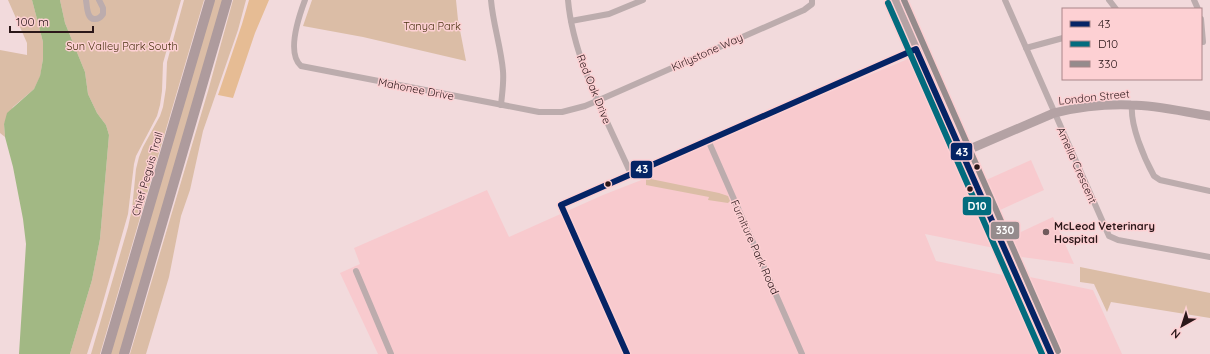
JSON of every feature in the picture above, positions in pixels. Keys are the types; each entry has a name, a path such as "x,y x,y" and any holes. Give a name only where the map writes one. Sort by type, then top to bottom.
{"main road":[{"name":"Chief Peguis Trail","path":"106,354 210,0"},
{"path":"124,354 227,0"}],"street":[{"path":"86,0 88,13 91,18 95,19 100,18 103,14 103,8 99,0"},
{"name":"Mahonee Drive","path":"305,0 295,34 295,54 298,63 302,66 539,112 562,112 585,106 597,100"},
{"path":"491,0 503,70 504,83 501,105"},
{"name":"Red Oak Drive","path":"568,0 571,21 581,57 597,100 631,174"},
{"path":"571,21 609,14 643,0"},
{"name":"Kirlystone Way","path":"597,100 804,10 812,4 812,0"},
{"path":"895,0 1051,354"},
{"name":"Amelia Crescent","path":"1005,0 1109,236 1118,240 1210,257"},
{"path":"1109,0 1115,8"},
{"path":"1026,48 1062,38"},
{"path":"1202,41 1210,43"},
{"path":"627,354 561,205 916,49"},
{"path":"1132,105 1131,113 1135,132 1154,176 1160,180 1210,190"},
{"name":"London Street","path":"963,152 1054,113 1078,108 1132,105 1170,109 1210,116"},
{"name":"Furniture Park Road","path":"708,140 802,354"},
{"path":"356,271 391,354"}],"shaded area":[{"path":"32,0 60,0 65,23 85,72 88,94 97,113 106,125 109,135 100,239 92,280 70,354 19,354 26,244 23,219 13,167 5,137 4,124 7,113 34,89 40,76 43,59 43,42"},
{"path":"249,0 269,0 255,33 233,98 218,95 242,24"},
{"path":"915,56 999,249 925,234 936,261 1012,277 1048,354 378,354 340,273 360,264 354,248 487,190 509,237 603,195 644,179 632,177"},
{"path":"1031,160 1044,190 998,211 984,181"},
{"path":"1053,217 1074,264 1015,256 1008,238"},
{"path":"1020,275 1093,290 1122,354 1055,354"}],"green space":[{"name":"Sun Valley Park South","path":"8,0 32,0 43,42 43,59 40,77 34,89 13,107 4,124 5,137 0,133 0,50 27,55 27,43"},
{"name":"Sun Valley Park South","path":"60,0 181,0 163,63 160,105 157,116 136,156 128,214 87,354 70,354 92,280 100,239 109,135 106,125 97,113 88,94 85,72 65,23"},
{"path":"184,0 204,0 100,354 91,354 128,227 139,157 163,107 166,88 167,62"},
{"path":"213,0 223,0 120,354 110,354"},
{"path":"233,0 246,0 238,30 203,131 190,190 181,216 169,277 146,354 130,354 208,91"},
{"name":"Tanya Park","path":"312,0 456,0 458,20 466,61 363,37 303,26"},
{"path":"646,178 719,193 728,196 730,201 728,203 708,200 709,197 646,185"},
{"path":"1080,267 1210,293 1210,318 1111,302 1107,312 1094,284 1080,282"}],"transit line":[{"name":"330","path":"904,0 1058,351"},
{"name":"D10","path":"888,3 1042,354"},
{"name":"43","path":"627,354 561,205 916,49 1051,354"}],"place":[{"name":"McLeod Veterinary Hospital","path":"1046,232"}]}
